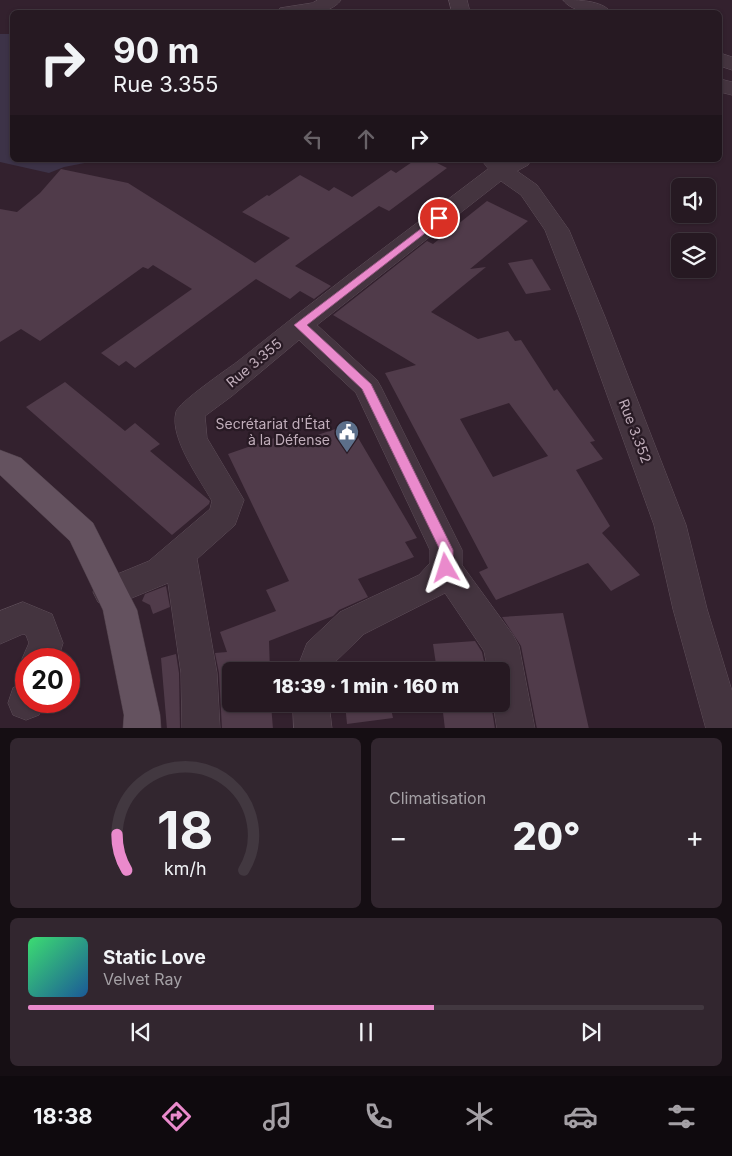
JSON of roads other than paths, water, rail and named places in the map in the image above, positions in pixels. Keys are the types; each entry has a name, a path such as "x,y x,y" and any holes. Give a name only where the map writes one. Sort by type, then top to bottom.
{"main road":[{"path":"0,462 10,466 82,532 120,610 142,715 142,728"}],"street":[{"path":"301,10 316,8 332,0"},
{"path":"572,0 597,10"},
{"name":"Rue 3.355","path":"110,592 161,571 224,516 228,500 192,439 190,412 222,389 504,163"},
{"name":"Rue 3.352","path":"504,163 538,201 557,230 592,317 670,524 690,609 725,728"},
{"path":"300,325 367,387 446,550 446,568 501,646 516,728"},
{"path":"180,556 199,673 201,728"},
{"path":"317,662 319,654 352,623 431,585 446,568"},
{"path":"0,628 23,617 40,625 46,643 44,648"},
{"path":"312,712 313,728"}],"place":[{"name":"Secrétariat d'État à la Défense","path":"347,453"}]}
